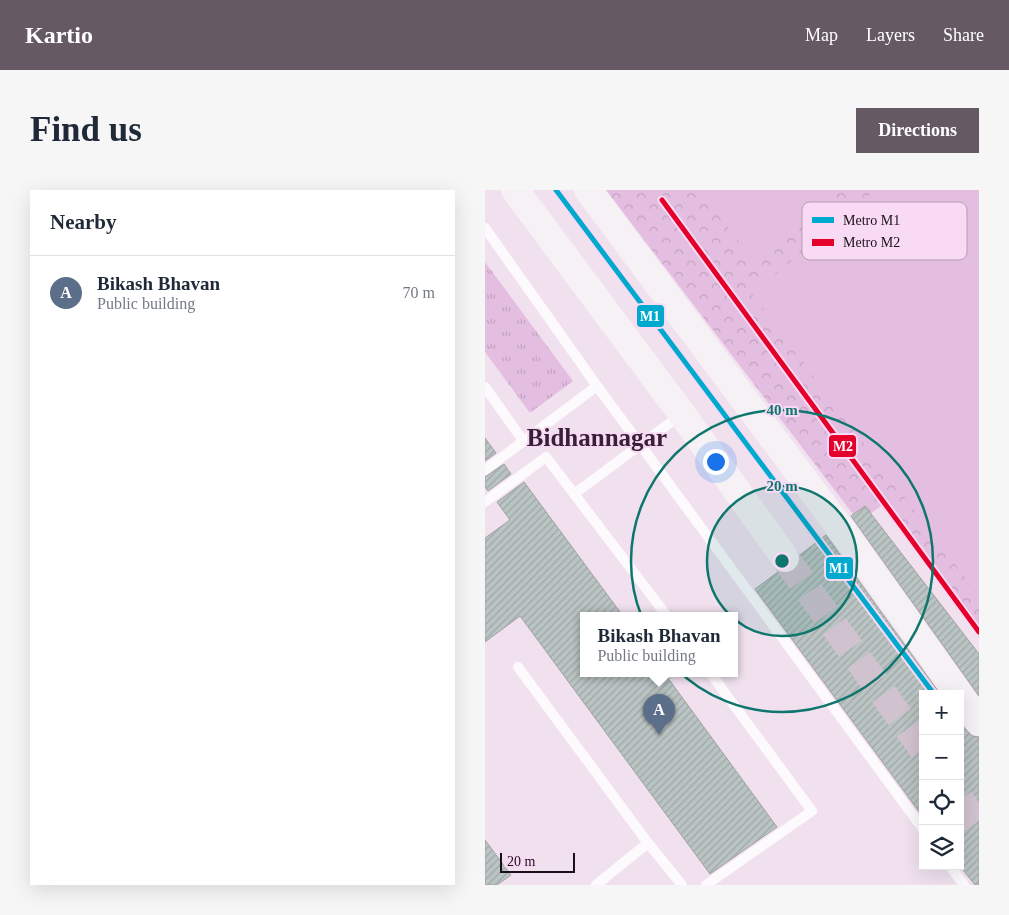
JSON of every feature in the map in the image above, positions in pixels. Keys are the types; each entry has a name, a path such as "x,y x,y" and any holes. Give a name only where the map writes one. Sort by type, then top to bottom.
{"main road":[{"path":"515,190 682,414 785,558"},
{"path":"588,190 855,548 956,690"},
{"path":"964,701 979,722"}],"lane":[{"path":"485,228 597,386 920,825"},
{"path":"485,470 597,386"},
{"path":"485,388 524,442"},
{"path":"575,494 682,414"},
{"path":"485,502 546,457 664,612"},
{"path":"517,667 648,843 683,885"},
{"path":"706,885 812,811 713,677"},
{"path":"596,885 648,843"},
{"path":"953,870 964,885"}],"green space":[{"path":"606,190 979,190 979,638 881,506 859,522"},
{"path":"700,190 842,190 827,202 802,202 802,221 753,260"},
{"path":"876,190 979,190 979,596 752,294 802,252 802,260 967,260 967,202 862,202"},
{"path":"485,262 573,381 530,413 485,352"}],"building":[{"path":"485,438 496,453 485,461"},
{"path":"504,464 511,474 488,491 485,487 485,477"},
{"path":"524,482 620,612 580,612 580,677 667,677 777,827 710,874 520,616 485,642 485,538 510,520 497,502"},
{"path":"865,506 979,654 979,696 851,516"},
{"path":"826,535 937,690 919,690 919,812 755,589 778,572 786,574 794,570 799,564 800,555"},
{"path":"964,727 972,736 979,737 979,885 975,885 963,870"},
{"path":"485,840 511,875 497,885 485,885"}],"tunnel":[{"path":"785,558 919,743"},
{"path":"964,805 979,826"}],"railway":[{"path":"662,200 979,632"}],"metro line":[{"name":"M1","path":"556,190 931,690"},
{"name":"M2","path":"662,200 979,632"}],"place":[{"name":"Bikash Bhavan","path":"659,735"}],"district":[{"name":"Bidhannagar","path":"597,437"}]}
